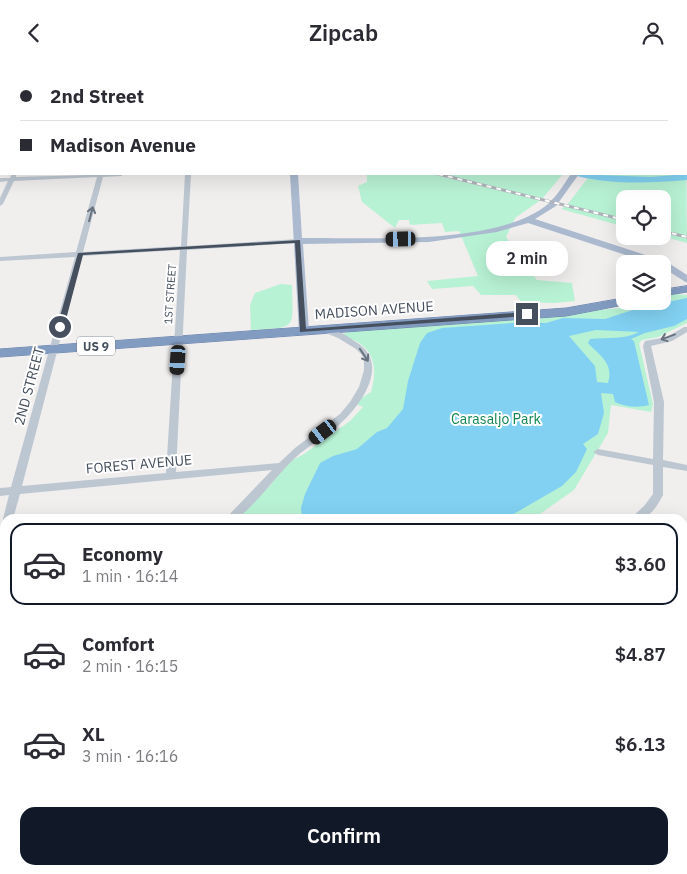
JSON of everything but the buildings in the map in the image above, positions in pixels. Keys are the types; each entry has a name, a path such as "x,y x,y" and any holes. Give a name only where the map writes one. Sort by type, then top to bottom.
{"highway":[{"path":"671,292 687,289"},
{"name":"MADISON AVENUE","path":"0,353 566,312 616,303"}],"main road":[{"path":"294,175 303,331"},
{"path":"298,241 462,236 500,229 529,220 549,207 574,175"},
{"path":"529,220 664,264 687,280"}],"street":[{"path":"0,180 13,177 72,175"},
{"name":"2ND STREET","path":"9,514 101,175"},
{"name":"1ST STREET","path":"171,475 188,175"},
{"path":"0,204 13,177"},
{"path":"0,259 298,241"},
{"path":"237,514 244,509 281,466 344,416 354,403 366,380 369,362 364,351 324,329"},
{"path":"642,514 648,509 658,495 660,463 659,402 646,346 648,343 669,339 687,329"},
{"path":"598,452 687,468"},
{"name":"FOREST AVENUE","path":"0,492 281,466"}],"green space":[{"path":"367,175 562,175 542,199 515,218 506,237 537,280 572,283 575,301 554,303 521,302 516,295 481,295 473,286 432,289 427,281 478,276 459,231 445,232 442,223 410,225 409,220 399,220 395,228 362,202 358,186 367,182"},
{"path":"590,175 686,175 687,243 671,239 671,190 616,190 616,224 561,209 567,205"},
{"path":"281,284 292,285 292,319 289,324 284,327 251,330 250,305 255,293"},
{"name":"Carasaljo Park","path":"671,295 687,295 687,323 658,337 642,340 639,343 653,404 651,412 611,405 608,433 574,490 540,514 236,514 270,486 281,466 304,454 350,421 363,407 354,403 371,392 374,371 373,362 365,347 348,338 337,336 354,330 616,308 616,310 671,310"}],"water":[{"name":"Carasaljo Park","path":"687,298 687,319 674,326 645,333 631,339 634,341 649,405 636,407 623,405 615,402 613,394 601,393 604,413 598,434 583,444 587,449 576,472 562,486 514,514 302,514 301,508 305,494 320,463 333,456 357,449 377,432 387,428 403,409 408,381 420,343 427,333 442,328 526,322 546,323 563,318 605,319 633,310 671,310 671,301","holes":["596,330 639,332 621,337 590,339 588,343 605,360 609,370 608,383 597,382 595,366 569,336"]}],"waterway":[{"path":"586,175 651,180 687,177"}],"railway":[{"path":"442,175 616,218"},
{"path":"671,233 687,237"}],"route":[{"path":"60,327 80,254 298,241 303,331 527,314"}]}
